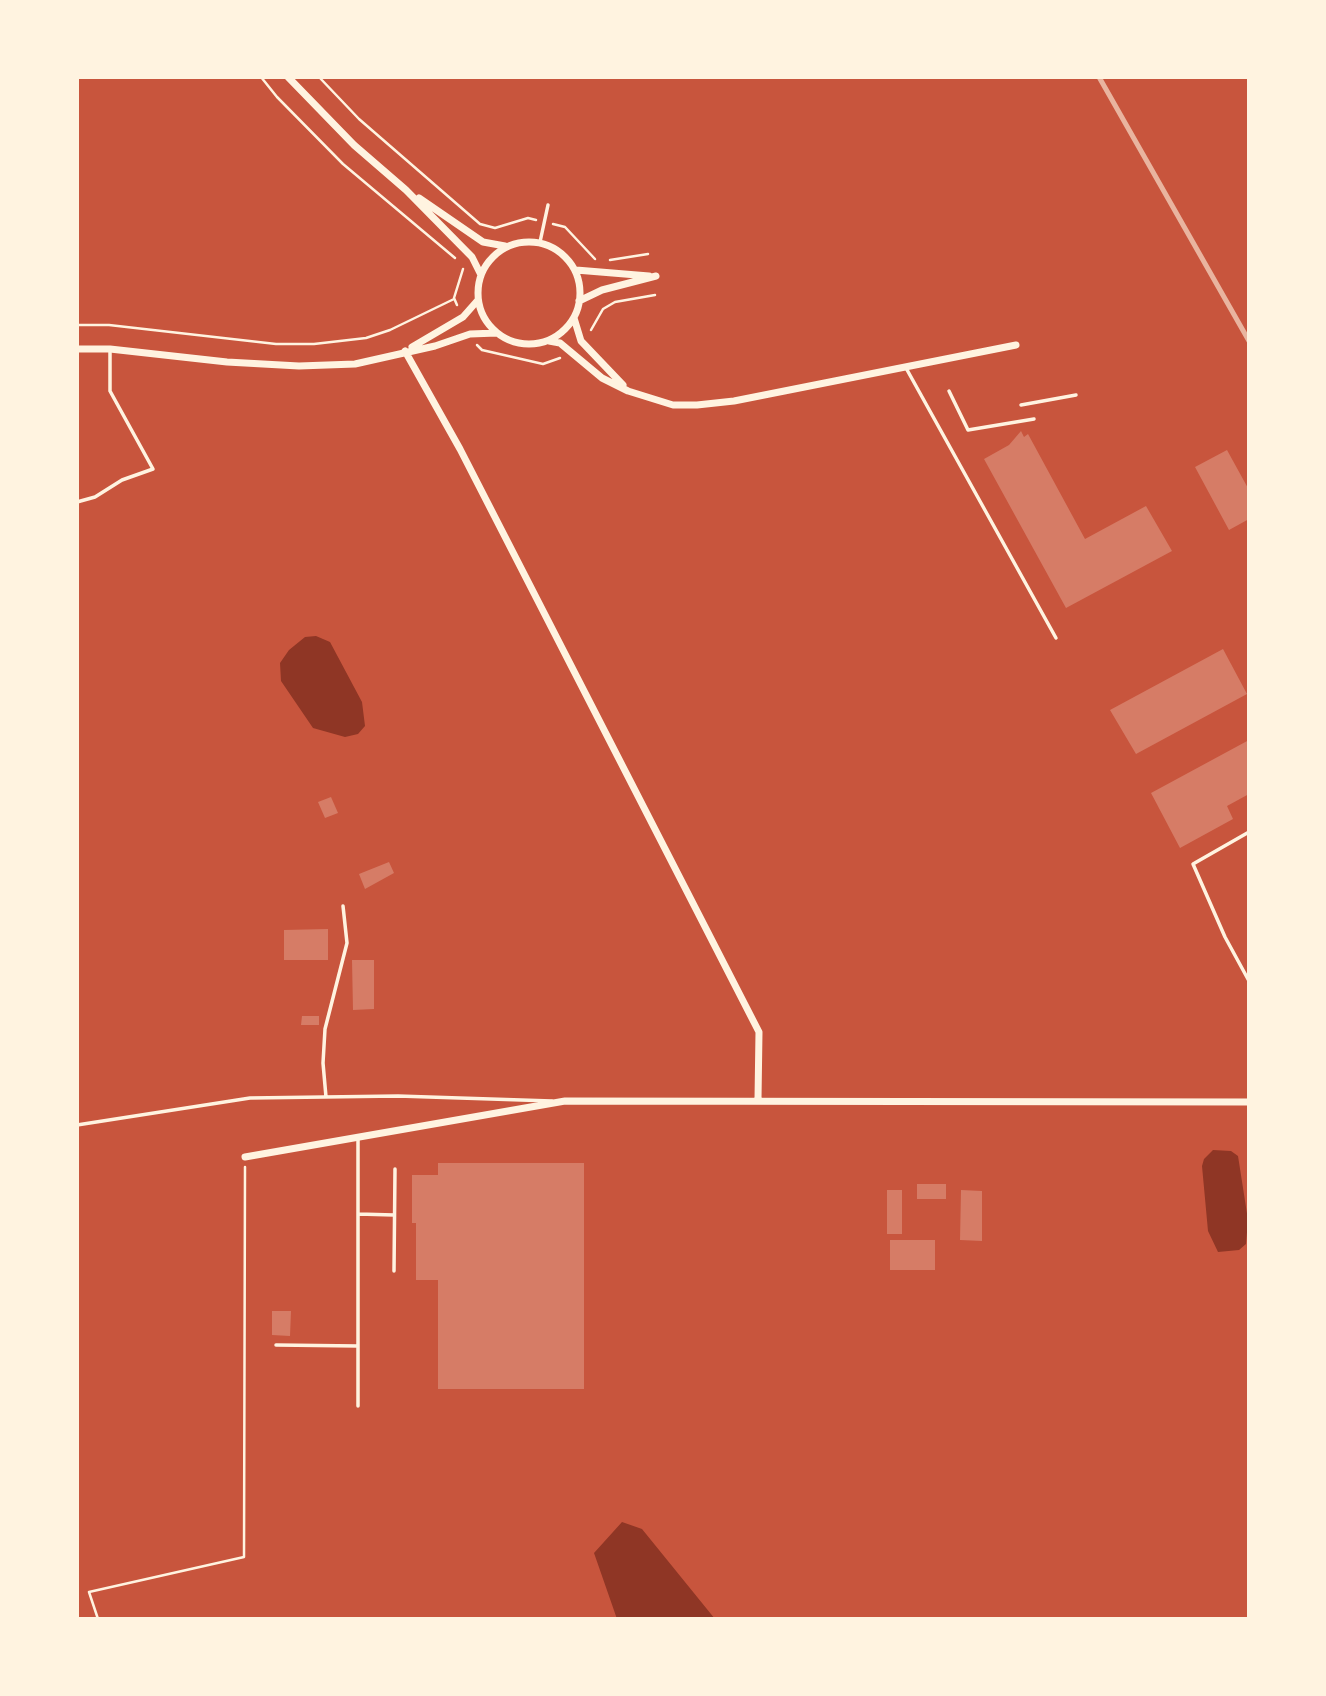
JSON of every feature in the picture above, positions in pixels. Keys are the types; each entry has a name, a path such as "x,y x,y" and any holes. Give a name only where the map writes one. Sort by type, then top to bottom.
{"street":[{"path":"288,77 354,145 406,190 472,257 481,275"},
{"path":"406,190 483,242 505,246 527,241 540,242 562,254 576,270 579,301 568,327 549,341"},
{"path":"505,246 494,254 481,275 478,299 482,313 497,333 514,342 549,341 570,351 602,378 628,390 673,404 697,405 734,401 1016,345"},
{"path":"576,270 656,276 602,290 579,301"},
{"path":"405,351 463,317 478,299"},
{"path":"574,317 581,341 628,390"},
{"path":"77,349 110,349 227,362 299,366 355,363 470,334 497,333"},
{"path":"405,351 460,449 759,1032 758,1099"},
{"path":"244,1157 565,1101 758,1099 1249,1102"}],"lane":[{"path":"540,242 548,205"},
{"path":"77,502 95,497 122,480 153,470 110,391 110,349"},
{"path":"906,368 1056,638"},
{"path":"949,391 968,430 1034,419"},
{"path":"1021,405 1076,395"},
{"path":"1249,832 1193,864 1225,937 1249,981"},
{"path":"326,1097 323,1063 326,1029 347,943 342,906"},
{"path":"77,1125 250,1098 565,1101"},
{"path":"358,1136 358,1406"},
{"path":"394,1271 395,1168"},
{"path":"358,1214 394,1215"},
{"path":"276,1345 358,1346"}],"path":[{"path":"261,77 343,164 464,266 454,299 463,317"},
{"path":"319,77 359,120 480,225 495,228"},
{"path":"598,262 648,254"},
{"path":"581,341 603,309 615,302 655,295"},
{"path":"77,326 109,325 276,344 314,344 378,334 454,299"},
{"path":"470,334 482,350 543,364 553,363 570,351"},
{"path":"98,1619 89,1592 244,1557 244,1157"}],"shaded area":[{"path":"316,636 330,642 362,702 365,726 358,734 345,737 313,728 281,681 280,663 289,650 305,637"},
{"path":"1213,1150 1231,1151 1238,1156 1248,1220 1246,1244 1239,1250 1218,1252 1208,1231 1202,1166 1204,1159"},
{"path":"622,1522 642,1529 715,1619 617,1619 594,1553"}],"building":[{"path":"1021,431 1024,437 1028,434 1085,539 1146,506 1172,551 1066,608 984,459 1009,445"},
{"path":"1227,450 1249,490 1249,519 1229,530 1195,467"},
{"path":"1223,649 1247,694 1136,754 1110,710"},
{"path":"1249,740 1249,794 1227,806 1233,819 1180,848 1151,793"},
{"path":"331,797 338,813 325,818 318,802"},
{"path":"389,862 394,873 365,889 359,874"},
{"path":"328,929 328,960 284,960 284,930"},
{"path":"352,960 374,960 374,1009 353,1010"},
{"path":"302,1016 319,1016 319,1025 301,1025"},
{"path":"438,1163 584,1163 584,1389 438,1389 438,1280 416,1280 416,1223 412,1223 412,1175 438,1175"},
{"path":"917,1184 946,1184 946,1199 917,1199"},
{"path":"887,1190 902,1190 902,1234 887,1234"},
{"path":"961,1190 982,1191 982,1241 960,1240"},
{"path":"890,1240 935,1240 935,1270 890,1270"},
{"path":"272,1311 291,1311 290,1336 272,1335"}],"railway":[{"path":"1099,77 1249,341"}]}
